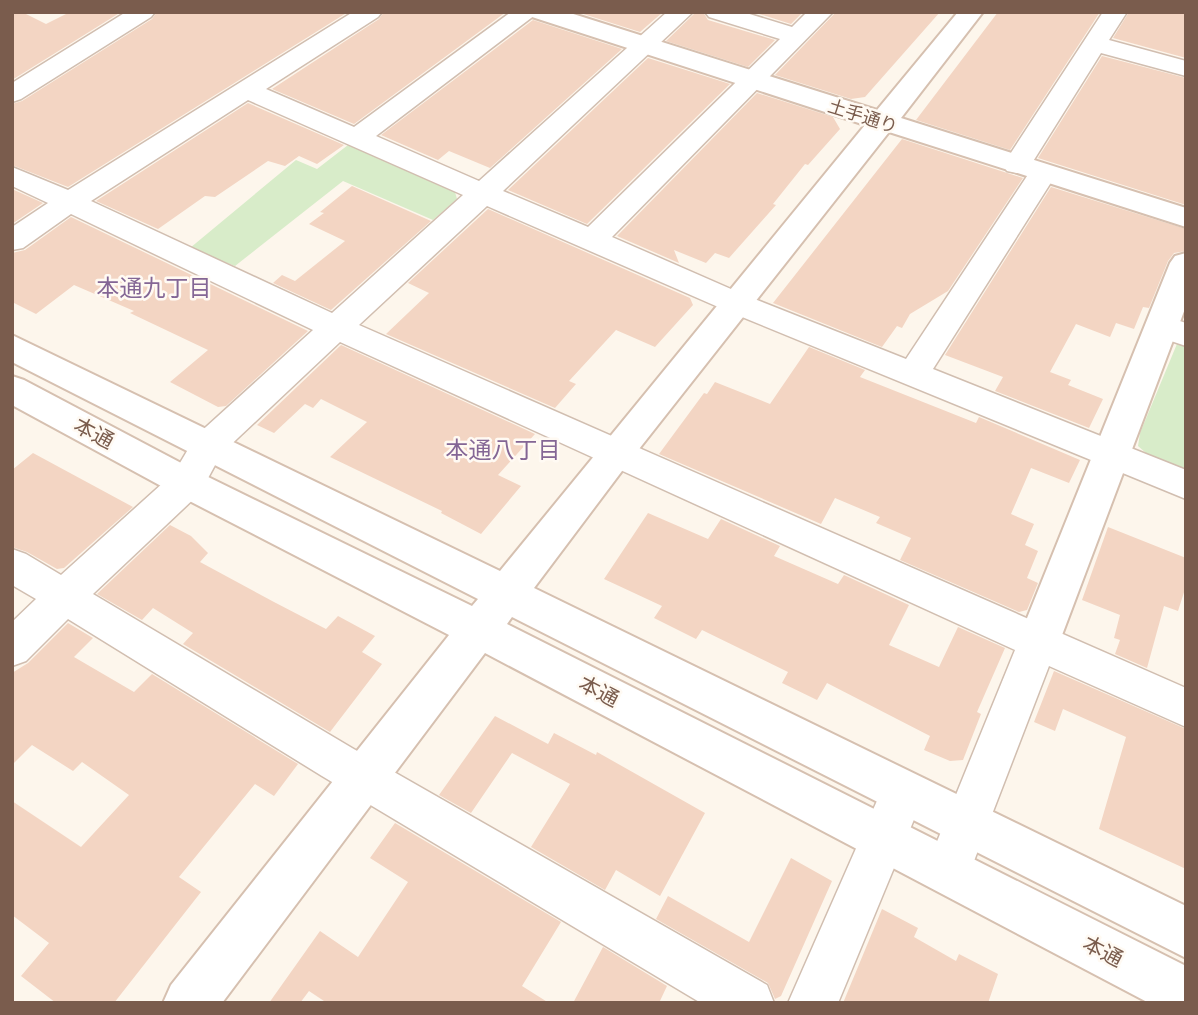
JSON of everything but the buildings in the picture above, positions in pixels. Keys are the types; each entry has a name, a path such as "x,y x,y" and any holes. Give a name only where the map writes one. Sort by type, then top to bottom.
{"street":[{"path":"12,94 143,12"},
{"path":"12,241 69,202 370,12"},
{"path":"357,137 527,12"},
{"name":"土手通り","path":"541,12 1186,218"},
{"path":"12,649 187,483 208,445 681,12"},
{"path":"717,12 796,36"},
{"path":"591,242 821,12"},
{"path":"189,1003 615,453 971,12"},
{"path":"912,375 1030,169 1095,44 1115,12"},
{"path":"1095,44 1186,69"},
{"path":"247,90 736,303 1186,485"},
{"path":"12,176 337,328 1186,708"},
{"path":"948,871 1111,455 1173,330 1186,263"},
{"name":"本通","path":"12,347 1186,933"},
{"name":"本通","path":"12,389 187,483 479,630 1186,994"},
{"path":"12,565 364,778 749,1003"},
{"path":"813,1003 903,793"}],"green space":[{"path":"348,145 455,192 457,199 433,220 343,181 235,266 190,248 296,160 317,169"},
{"path":"1179,339 1186,342 1186,473 1154,460 1138,446 1140,433"}],"district":[{"name":"本通九丁目","path":"154,287"},
{"name":"本通八丁目","path":"503,449"}]}
